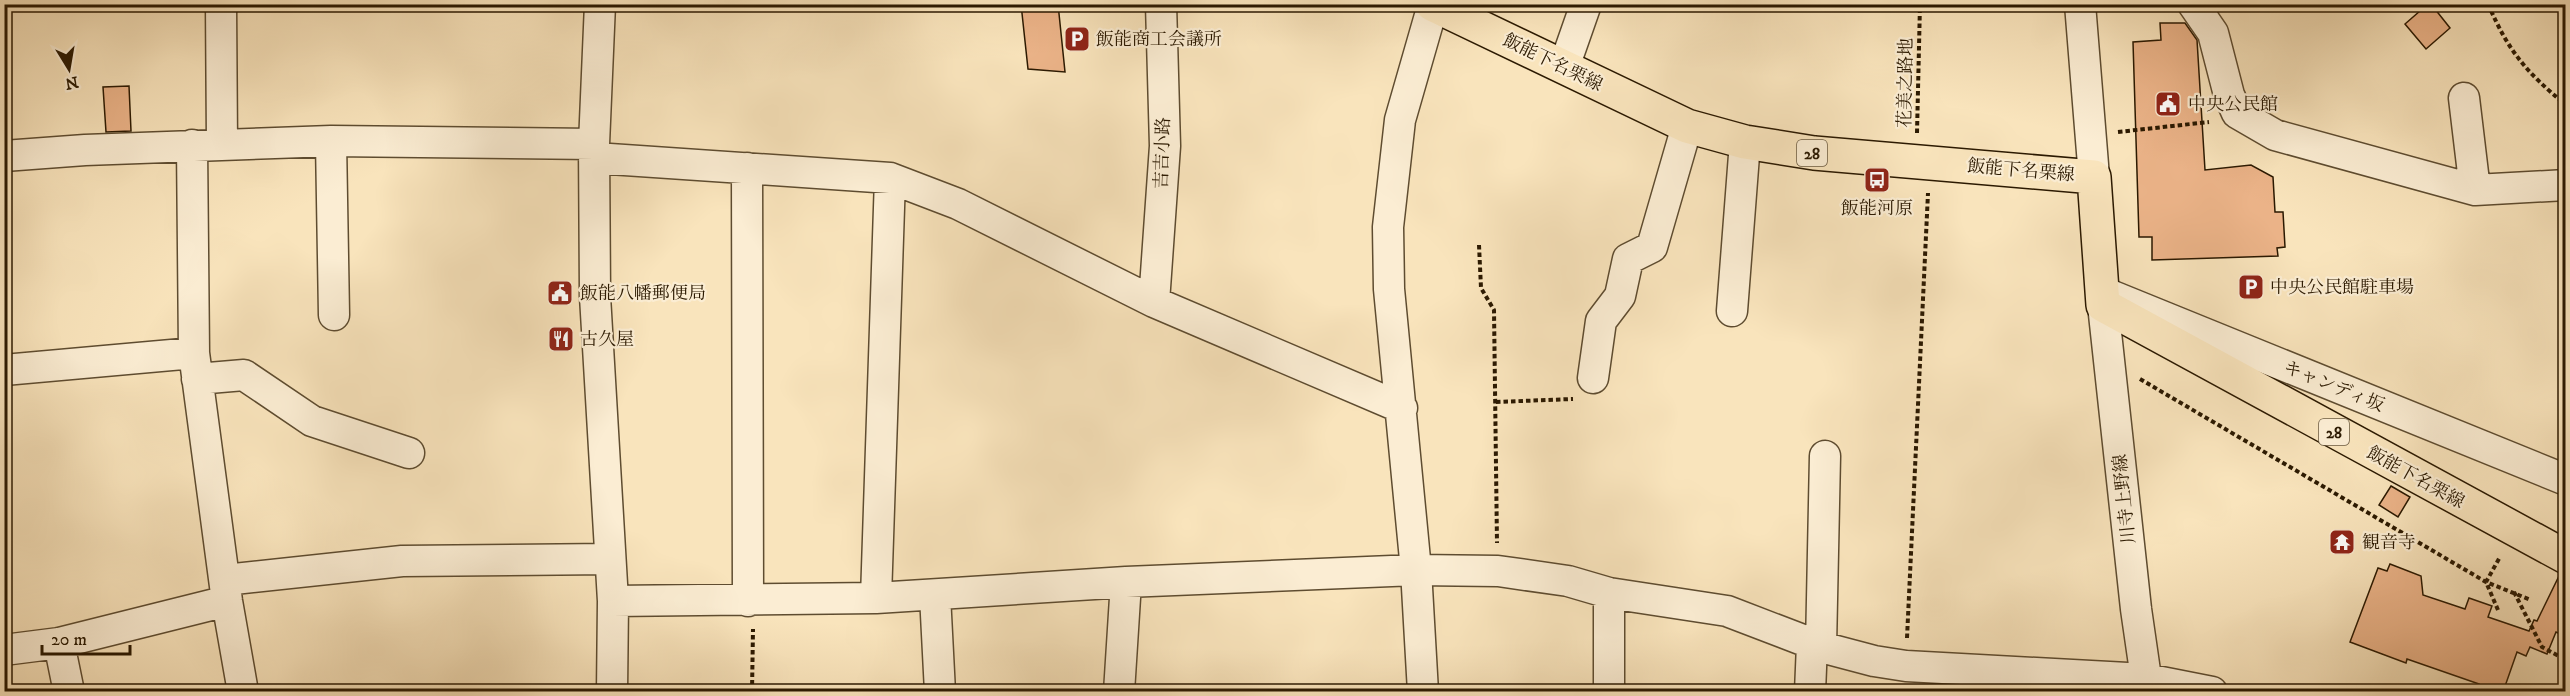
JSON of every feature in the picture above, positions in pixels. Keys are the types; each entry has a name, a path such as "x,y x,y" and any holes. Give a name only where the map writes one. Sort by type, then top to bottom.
{"main road":[{"name":"飯能下名栗線","path":"1433,5 1687,126 1745,142 1814,153 2094,177 2103,298 2565,557"}],"street":[{"path":"221,4 222,144"},
{"path":"600,4 594,151 594,296 613,601 612,692"},
{"name":"吉吉小路","path":"1154,302 1165,146 1161,4"},
{"path":"1564,67 1586,4"},
{"path":"2080,4 2094,177"},
{"path":"2193,4 2213,33 2229,94 2237,113 2275,135 2475,190 2565,185"},
{"path":"1424,692 1402,408 1389,289 1388,227 1400,120 1433,5"},
{"path":"2464,98 2475,190"},
{"path":"1593,378 1601,321 1620,296 1628,259 1652,247 1687,126"},
{"path":"331,141 334,315"},
{"path":"4,156 192,145 331,141 594,151 747,168 890,178 958,204 1154,302 1402,408"},
{"path":"1732,311 1745,142"},
{"path":"192,145 195,366 226,591 243,692"},
{"path":"747,168 751,601"},
{"path":"876,598 890,178"},
{"name":"川寺上野線","path":"2103,298 2136,609 2147,685"},
{"name":"キャンディ坂","path":"2103,298 2565,480"},
{"path":"4,370 195,366 244,375 312,421 409,453"},
{"path":"1810,692 1816,645 1826,456"},
{"path":"4,650 59,643 226,591 402,561 610,559"},
{"path":"613,601 876,598 1126,582 1416,570 1498,571 1568,580 1609,593 1728,611 1816,645 1874,661 2034,683 2147,685 2212,692"},
{"path":"1119,692 1126,582"},
{"path":"1609,593 1609,692"},
{"path":"935,595 940,692"},
{"path":"59,643 69,692"}],"path":[{"name":"花美之路地","path":"1906,666 1923,162 1920,4"},
{"path":"2488,4 2503,39 2525,69 2565,105"},
{"path":"2091,135 2198,123"},
{"path":"1479,245 1481,288 1494,310 1498,571"},
{"path":"2109,361 2486,582 2531,600"},
{"path":"1496,402 1582,399 1593,378"},
{"path":"2486,582 2502,554"},
{"path":"2486,582 2498,610"},
{"path":"2514,592 2542,647 2565,660"},
{"path":"751,601 752,692"},
{"path":"2559,692 2565,675"}],"building":[{"path":"1021,4 1058,4 1065,72 1028,69"},
{"path":"2428,4 2431,4 2450,28 2426,49 2405,24"},
{"name":"中央公民館","path":"2160,23 2185,23 2197,40 2205,170 2251,165 2273,177 2275,212 2283,212 2285,247 2277,248 2278,256 2152,260 2152,237 2139,237 2133,42 2161,40"},
{"path":"129,86 131,131 106,132 103,87"},
{"path":"2391,486 2410,497 2398,517 2379,505"},
{"path":"2390,564 2421,576 2423,595 2465,609 2469,598 2492,606 2488,617 2529,631 2534,620 2537,621 2560,574 2565,576 2565,636 2556,632 2547,654 2530,647 2526,656 2517,652 2503,692 2476,692 2479,684 2407,659 2406,663 2350,642 2378,568 2387,571"}],"place":[{"name":"飯能商工会議所","path":"1077,39"},
{"name":"中央公民館","path":"2168,104"},
{"name":"飯能河原","path":"1877,180"},
{"name":"中央公民館駐車場","path":"2251,287"},
{"name":"飯能八幡郵便局","path":"560,293"},
{"name":"古久屋","path":"561,339"},
{"name":"観音寺","path":"2342,542"}]}
